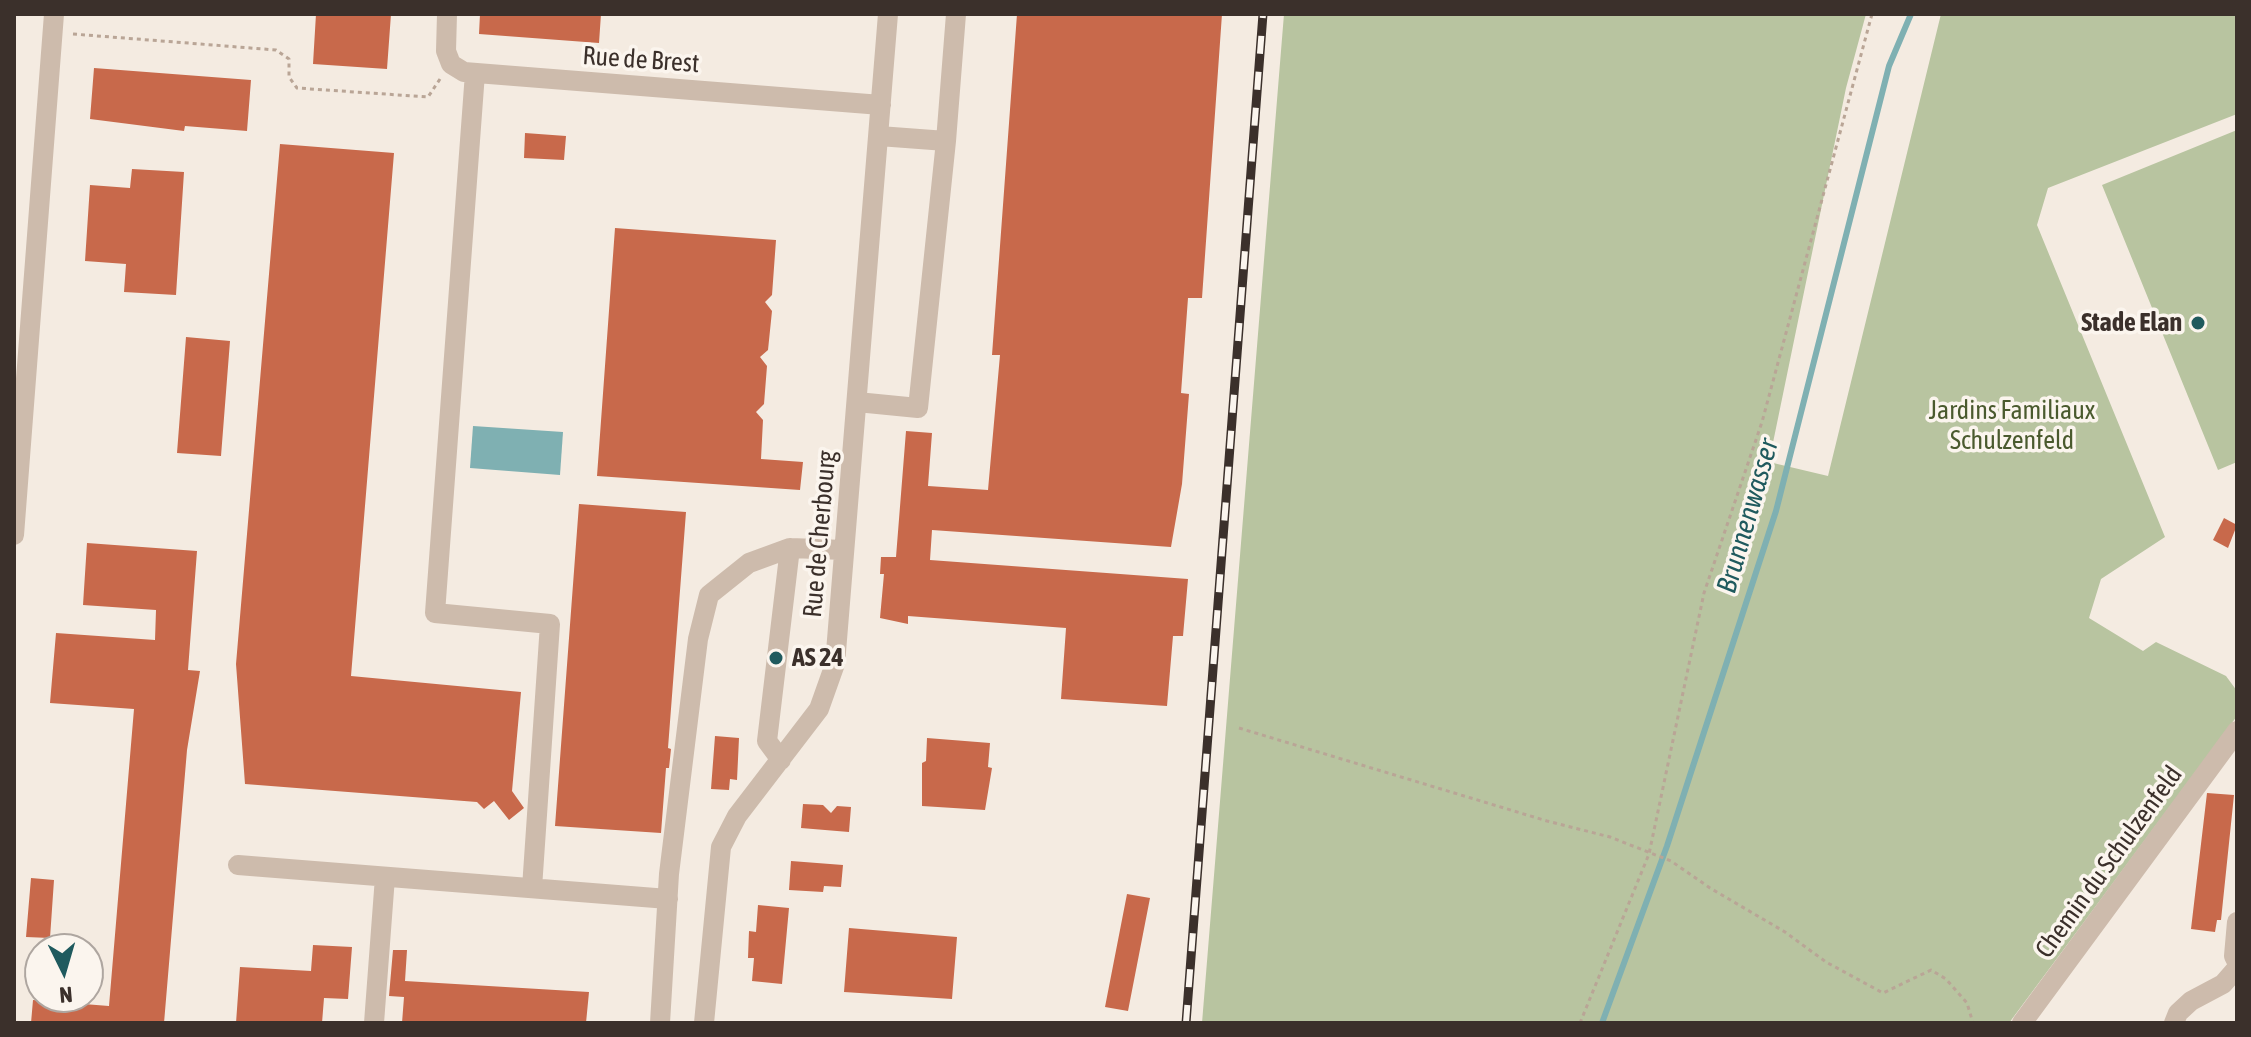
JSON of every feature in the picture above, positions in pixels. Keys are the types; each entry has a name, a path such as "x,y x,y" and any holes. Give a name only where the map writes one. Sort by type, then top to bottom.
{"street":[{"path":"447,14 446,51 451,64"},
{"name":"Rue de Cherbourg","path":"704,1023 721,847 737,816 819,709 835,664 888,14"},
{"path":"857,402 918,408 956,14"},
{"path":"14,535 54,23"},
{"name":"Rue de Brest","path":"451,64 475,73 881,105"},
{"path":"475,73 435,613 550,624 532,888"},
{"path":"879,136 946,141"},
{"path":"660,1023 668,899 698,639 709,595 749,563 790,548 844,550"},
{"path":"781,760 767,741 790,548"},
{"name":"Chemin du Schulzenfeld","path":"2022,1023 2237,731"},
{"path":"238,865 668,899"},
{"path":"374,1023 385,877"},
{"path":"2237,922 2234,956 2237,962"},
{"path":"2174,1023 2178,1013 2191,1001 2223,984 2237,968"}],"path":[{"path":"1580,1023 1649,854 1704,593 1762,422 1872,14"},
{"path":"54,23 276,50 289,59 289,77 297,88 428,97 451,64"},
{"path":"1239,728 1547,821 1610,837 1671,861 1785,932 1826,962 1883,993 1931,970 1946,979 1967,1003 1973,1023"}],"green space":[{"name":"Jardins Familiaux Schulzenfeld","path":"1284,14 1866,14 1846,88 1769,462 1828,476 1941,14 2237,14 2237,114 2048,188 2037,225 2165,537 2101,579 2089,618 2143,651 2156,642 2226,676 2237,691 2237,716 2009,1023 1202,1023"},
{"name":"Stade Elan","path":"2237,130 2237,462 2218,470 2102,185"}],"water":[{"path":"473,426 563,432 560,475 470,468"}],"building":[{"path":"316,14 391,14 387,69 313,64"},
{"path":"480,14 601,14 599,43 479,34"},
{"path":"1017,14 1222,14 1202,298 1188,298 1181,393 1189,394 1182,484 1171,547 932,530 930,560 1188,579 1183,636 1173,636 1167,706 1061,699 1066,628 908,616 908,624 880,618 884,574 880,574 881,557 896,557 906,431 932,433 928,486 988,490 1000,355 992,355"},
{"path":"94,68 251,80 247,131 185,126 184,131 90,119"},
{"path":"525,133 566,136 564,160 524,158"},
{"path":"280,144 394,153 351,676 521,692 512,791 524,808 509,820 494,801 484,809 477,802 245,784 236,664"},
{"path":"132,169 184,172 176,295 124,292 126,264 85,261 90,185 130,188"},
{"path":"615,228 776,240 772,295 765,302 772,311 768,350 760,357 767,366 764,404 756,412 763,420 761,459 803,462 800,490 597,476"},
{"path":"186,337 230,341 221,456 177,453"},
{"path":"579,504 686,512 668,748 671,749 669,768 666,768 661,833 555,826"},
{"path":"2224,518 2237,525 2228,548 2213,540"},
{"path":"87,543 197,551 188,670 200,671 187,750 164,1023 31,1023 32,1013 104,1013 104,1006 109,1006 134,709 50,703 56,633 155,640 156,610 83,605"},
{"path":"715,736 739,738 737,780 730,779 729,790 711,789"},
{"path":"927,738 990,743 988,767 992,768 985,810 922,806 922,763 926,761"},
{"path":"2207,793 2234,795 2221,920 2217,920 2215,932 2191,929"},
{"path":"803,804 823,805 831,813 837,806 851,807 849,832 801,828"},
{"path":"791,861 843,865 841,887 824,886 823,892 789,890"},
{"path":"31,878 54,880 50,933 26,933"},
{"path":"1127,894 1150,898 1128,1011 1105,1007"},
{"path":"758,905 789,908 782,984 752,981 754,958 748,958 749,931 756,932"},
{"path":"849,928 957,937 952,999 844,992"},
{"path":"313,945 352,947 348,999 324,998 322,1023 236,1023 240,967 311,971"},
{"path":"393,950 407,950 405,981 589,992 586,1023 402,1023 404,997 389,996"}],"waterway":[{"name":"Brunnenwasser","path":"1602,1023 1667,846 1776,511 1889,66 1911,14"}],"railway":[{"path":"1186,1023 1263,14"}],"place":[{"name":"Stade Elan","path":"2198,323"},
{"name":"AS 24","path":"776,658"}]}
